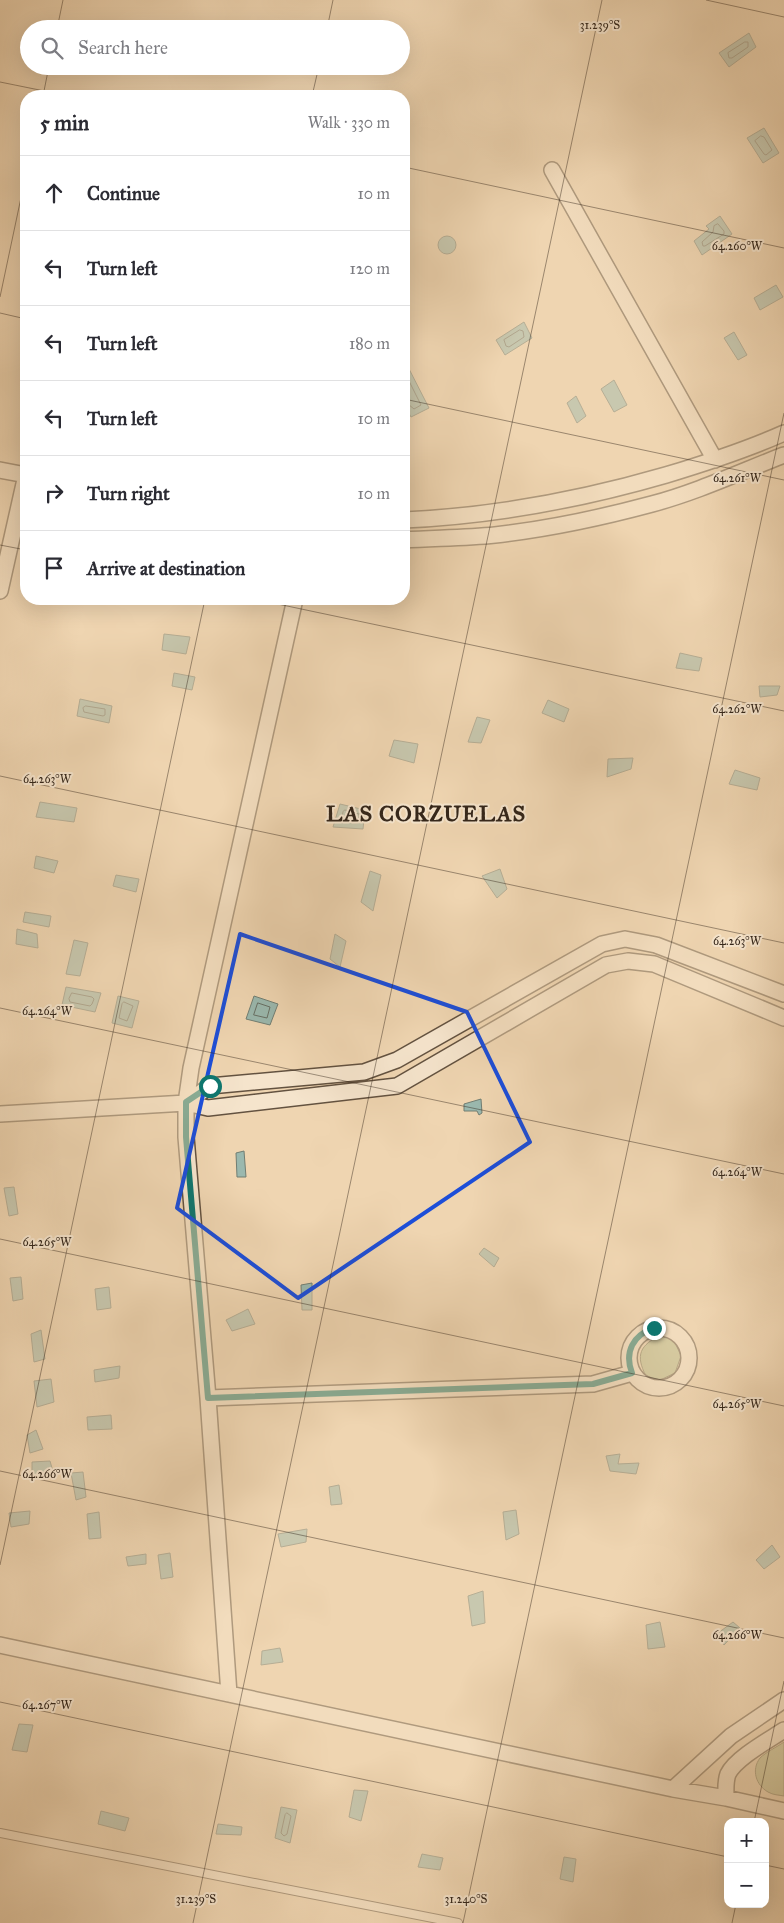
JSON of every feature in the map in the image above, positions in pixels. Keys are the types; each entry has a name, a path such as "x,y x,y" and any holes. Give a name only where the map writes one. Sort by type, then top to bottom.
{"street":[{"path":"552,170 715,460"},
{"path":"410,520 503,512 560,502 625,486 715,460 784,433"},
{"path":"410,540 493,535 540,529 599,517 654,504 784,455"},
{"path":"0,470 20,474"},
{"path":"0,591 20,502"},
{"path":"229,1694 208,1398 186,1137 186,1102 193,1059 294,605"},
{"path":"186,1102 210,1086 341,1075 372,1069 397,1060 602,944 625,939 656,945 784,994"},
{"path":"0,1114 186,1102 208,1108 397,1086 606,965 628,961 654,964 784,1018"},
{"path":"654,1328 673,1332 681,1338 686,1346 689,1356 688,1366 684,1375 677,1383 668,1388 657,1389 648,1387 632,1373 629,1364 629,1354 637,1337 645,1331 654,1328"},
{"path":"208,1398 593,1384 632,1373"},
{"path":"0,1645 672,1789 726,1798 784,1811"},
{"path":"672,1789 731,1736 784,1700"},
{"path":"726,1798 726,1781 729,1772 741,1759 784,1730"}],"lane":[{"path":"0,1833 458,1923"}],"highlighted area":[{"path":"240,934 467,1012 530,1142 298,1298 177,1208"}],"green space":[{"path":"661,1335 674,1340 681,1356 675,1373 660,1380 646,1376 640,1356 648,1343"},
{"path":"784,1742 784,1796 772,1794 764,1789 760,1785 755,1772 760,1758"}],"water":[{"path":"749,33 756,47 729,67 719,53"},
{"path":"764,128 779,153 763,163 747,138"},
{"path":"720,216 732,234 702,255 694,241 709,229 706,226"},
{"path":"447,236 453,239 456,245 453,251 447,254 441,251 438,245 441,239"},
{"path":"776,285 783,297 760,310 754,298"},
{"path":"524,322 532,338 505,355 496,340"},
{"path":"734,332 747,355 738,360 724,338"},
{"path":"410,371 429,408 411,417 410,415"},
{"path":"614,380 627,405 614,412 601,389"},
{"path":"576,396 586,416 577,423 567,403"},
{"path":"164,634 190,637 186,654 162,650"},
{"path":"680,653 702,658 699,671 676,668"},
{"path":"174,673 195,677 192,690 172,686"},
{"path":"759,686 780,686 777,695 760,697"},
{"path":"80,699 112,706 109,723 77,716"},
{"path":"548,700 569,709 564,722 542,713"},
{"path":"477,717 490,720 481,743 468,742"},
{"path":"394,740 418,744 414,763 389,756"},
{"path":"633,758 631,769 607,777 608,759"},
{"path":"735,770 760,778 757,790 729,784"},
{"path":"40,802 77,808 74,822 36,817"},
{"path":"340,804 365,810 363,829 333,827"},
{"path":"36,856 58,861 54,873 34,868"},
{"path":"500,869 507,889 497,898 482,876"},
{"path":"370,871 381,875 373,911 361,902"},
{"path":"116,875 139,879 136,892 113,886"},
{"path":"25,912 51,916 49,927 23,922"},
{"path":"17,929 37,934 38,948 16,944"},
{"path":"335,934 346,941 340,967 330,959"},
{"path":"74,940 88,943 80,976 66,974"},
{"path":"66,987 101,993 95,1012 62,1005"},
{"path":"118,996 139,1001 132,1028 112,1023"},
{"path":"254,996 278,1004 270,1025 246,1019"},
{"path":"481,1099 482,1113 479,1115 477,1111 464,1111 464,1104"},
{"path":"244,1151 246,1177 237,1177 236,1153"},
{"path":"14,1187 18,1214 9,1216 4,1188"},
{"path":"484,1248 499,1258 494,1267 479,1254"},
{"path":"21,1277 23,1299 13,1301 10,1278"},
{"path":"312,1283 312,1310 302,1310 301,1285"},
{"path":"109,1287 111,1308 97,1310 95,1289"},
{"path":"248,1309 255,1324 232,1331 226,1320"},
{"path":"41,1330 45,1359 34,1362 31,1334"},
{"path":"120,1366 119,1378 95,1382 94,1370"},
{"path":"51,1379 54,1402 37,1407 34,1381"},
{"path":"111,1415 112,1429 88,1430 87,1417"},
{"path":"36,1430 43,1449 30,1453 27,1435"},
{"path":"620,1454 618,1464 639,1463 636,1474 610,1471 606,1456"},
{"path":"50,1461 54,1475 32,1478 32,1462"},
{"path":"83,1472 86,1497 76,1500 71,1473"},
{"path":"339,1485 342,1504 331,1505 329,1487"},
{"path":"516,1510 519,1534 506,1540 503,1512"},
{"path":"30,1511 29,1524 11,1527 9,1513"},
{"path":"99,1512 101,1538 89,1539 87,1514"},
{"path":"307,1529 306,1542 281,1547 278,1534"},
{"path":"772,1545 780,1557 764,1569 756,1560"},
{"path":"170,1553 173,1577 161,1579 158,1555"},
{"path":"146,1554 146,1564 128,1566 126,1557"},
{"path":"483,1591 485,1623 472,1626 468,1596"},
{"path":"660,1622 665,1647 648,1649 646,1625"},
{"path":"733,1622 740,1628 724,1645 718,1633"},
{"path":"280,1648 283,1662 261,1665 262,1651"},
{"path":"19,1724 33,1725 27,1752 12,1750"},
{"path":"354,1790 368,1791 361,1821 349,1817"},
{"path":"281,1807 297,1810 290,1843 275,1838"},
{"path":"101,1811 129,1818 125,1831 98,1824"},
{"path":"218,1824 242,1827 241,1835 216,1834"},
{"path":"422,1854 443,1858 440,1870 418,1867"},
{"path":"564,1857 576,1859 573,1882 560,1879"}],"district":[{"name":"LAS CORZUELAS","path":"426,813"}],"route":[{"path":"210,1086 186,1102 186,1137 208,1398 593,1384 632,1373 629,1364 629,1354 632,1345 637,1337 645,1331 654,1328"}]}
